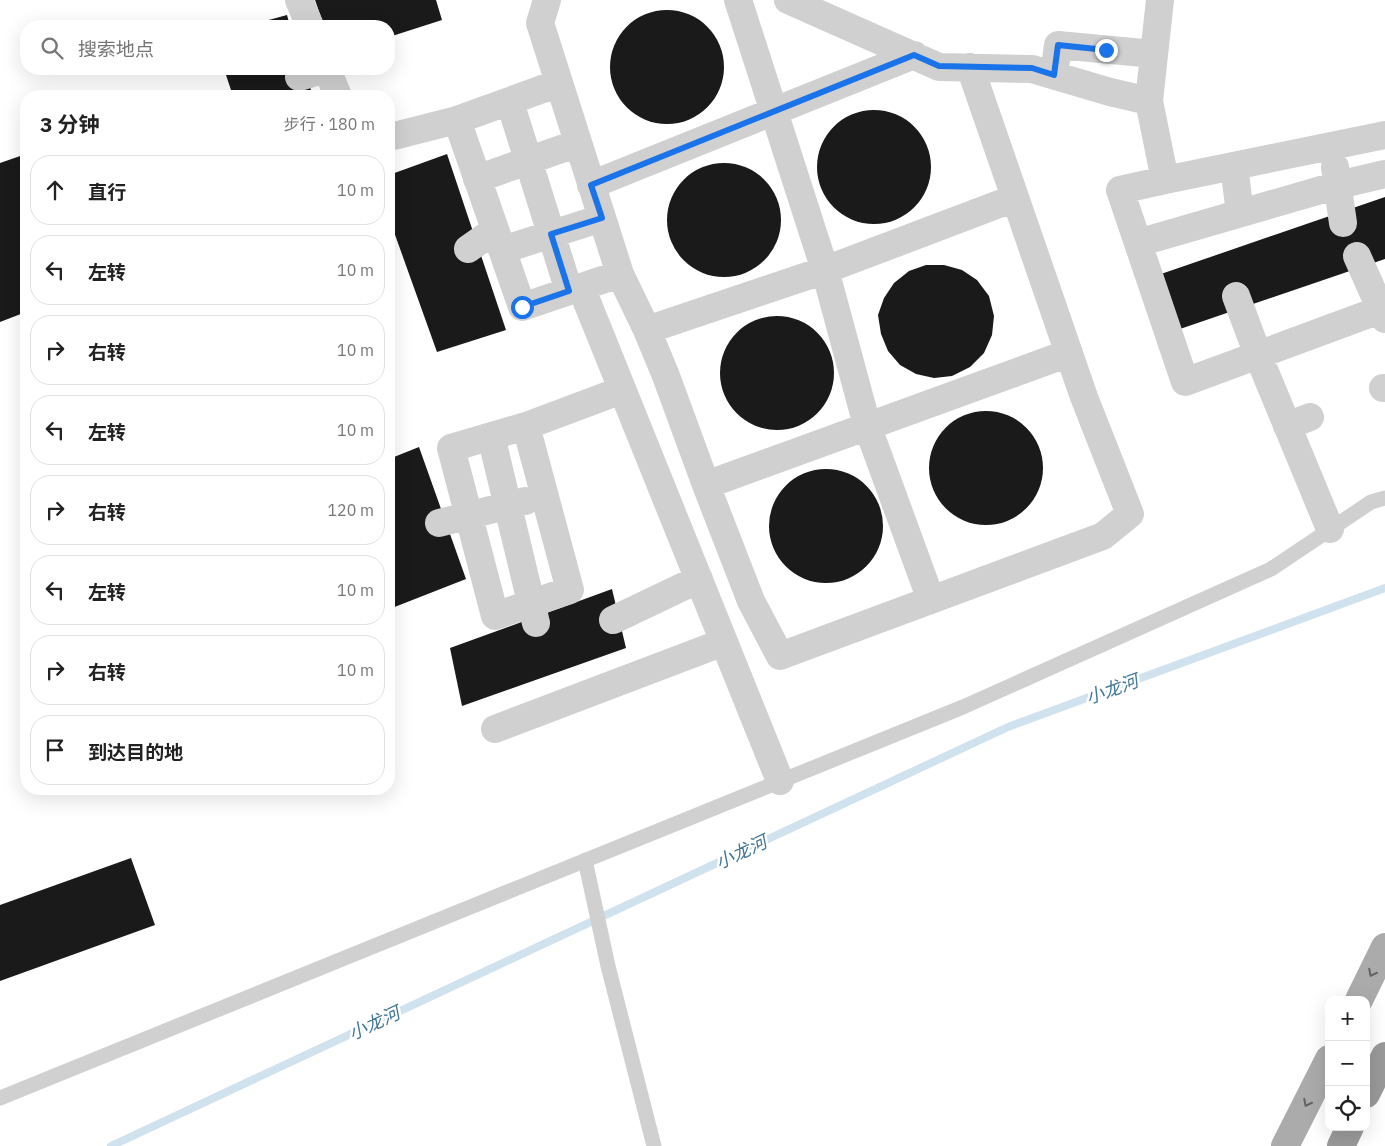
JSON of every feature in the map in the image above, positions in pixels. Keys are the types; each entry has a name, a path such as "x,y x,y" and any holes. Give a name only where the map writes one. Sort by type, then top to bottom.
{"highway":[{"path":"1370,1086 1385,1056"},
{"path":"1341,1146 1348,1131"}],"main road":[{"path":"1360,996 1385,947"},
{"path":"1285,1146 1325,1067"}],"street":[{"path":"299,0 317,20"},
{"path":"564,0 543,12 559,83 620,274 647,330 666,376 751,601 780,656 1103,536 1130,514 1084,397 970,67"},
{"path":"738,0 825,270 867,426 931,600"},
{"path":"788,0 939,66 1032,68 1101,90 1149,101"},
{"path":"1160,0 1149,101 1165,180"},
{"path":"1054,75 1058,45 1154,54"},
{"path":"1101,90 1106,50"},
{"path":"591,185 914,55"},
{"path":"299,77 306,75"},
{"path":"329,75 335,90"},
{"path":"395,136 457,120 559,83"},
{"path":"510,102 551,234 622,390 780,781"},
{"path":"457,120 522,307 620,274"},
{"path":"1357,256 1384,312 1185,382 1120,190 1385,135"},
{"path":"477,179 578,143"},
{"path":"1332,146 1343,223"},
{"path":"1234,166 1240,213"},
{"path":"1138,243 1338,185 1385,174"},
{"path":"647,330 825,270 1015,198"},
{"path":"468,249 498,240 551,234 602,218"},
{"path":"1236,296 1258,356 1299,421 1330,529"},
{"path":"706,485 1070,353"},
{"path":"526,426 570,590 534,613 495,616 451,448 526,426 622,390"},
{"path":"491,436 534,613"},
{"path":"439,523 545,496"},
{"path":"484,572 521,562 559,548"},
{"path":"613,620 698,579"},
{"path":"495,729 724,642"}],"lane":[{"path":"0,1098 963,707 1271,569 1371,502 1385,498"},
{"path":"585,860 608,966 654,1146"}],"building":[{"path":"315,0 436,0 442,20 395,35 395,20 322,20"},
{"path":"667,10 689,15 707,27 719,45 724,67 719,89 707,107 689,119 667,124 645,119 627,107 615,89 610,67 615,45 627,27 645,15"},
{"path":"287,15 288,20 269,20"},
{"path":"226,75 306,75 311,90 231,90"},
{"path":"874,110 896,115 914,127 926,145 931,167 926,189 914,207 896,219 874,224 852,219 834,207 822,189 817,167 822,145 834,127 852,115"},
{"path":"447,154 506,330 437,352 395,235 395,173"},
{"path":"20,156 20,314 0,322 0,163"},
{"path":"724,163 746,168 764,180 776,198 781,220 776,242 764,260 746,272 724,277 702,272 684,260 672,242 667,220 672,198 684,180 702,168"},
{"path":"1385,197 1385,259 1180,329 1161,274"},
{"path":"926,265 944,265 962,270 977,280 989,296 994,316 992,335 984,353 970,367 952,376 934,378 916,374 900,365 888,351 881,334 878,315 884,298 894,283 909,271"},
{"path":"777,316 799,321 817,333 829,351 834,373 829,395 817,413 799,425 777,430 755,425 737,413 725,395 720,373 725,351 737,333 755,321"},
{"path":"986,411 1008,416 1026,428 1038,446 1043,468 1038,490 1026,508 1008,520 986,525 964,520 946,508 934,490 929,468 934,446 946,428 964,416"},
{"path":"419,447 466,579 395,607 395,457"},
{"path":"826,469 848,474 866,486 878,504 883,526 878,548 866,566 848,578 826,583 804,578 786,566 774,548 769,526 774,504 786,486 804,474"},
{"path":"612,589 626,648 462,706 450,648"},
{"path":"131,858 155,925 0,981 0,905"}],"waterway":[{"name":"小龙河","path":"111,1146 1008,727 1385,588"}],"route":[{"path":"522,307 569,291 551,234 602,218 591,185 914,55 939,66 1032,68 1054,75 1058,45 1106,50"}]}
